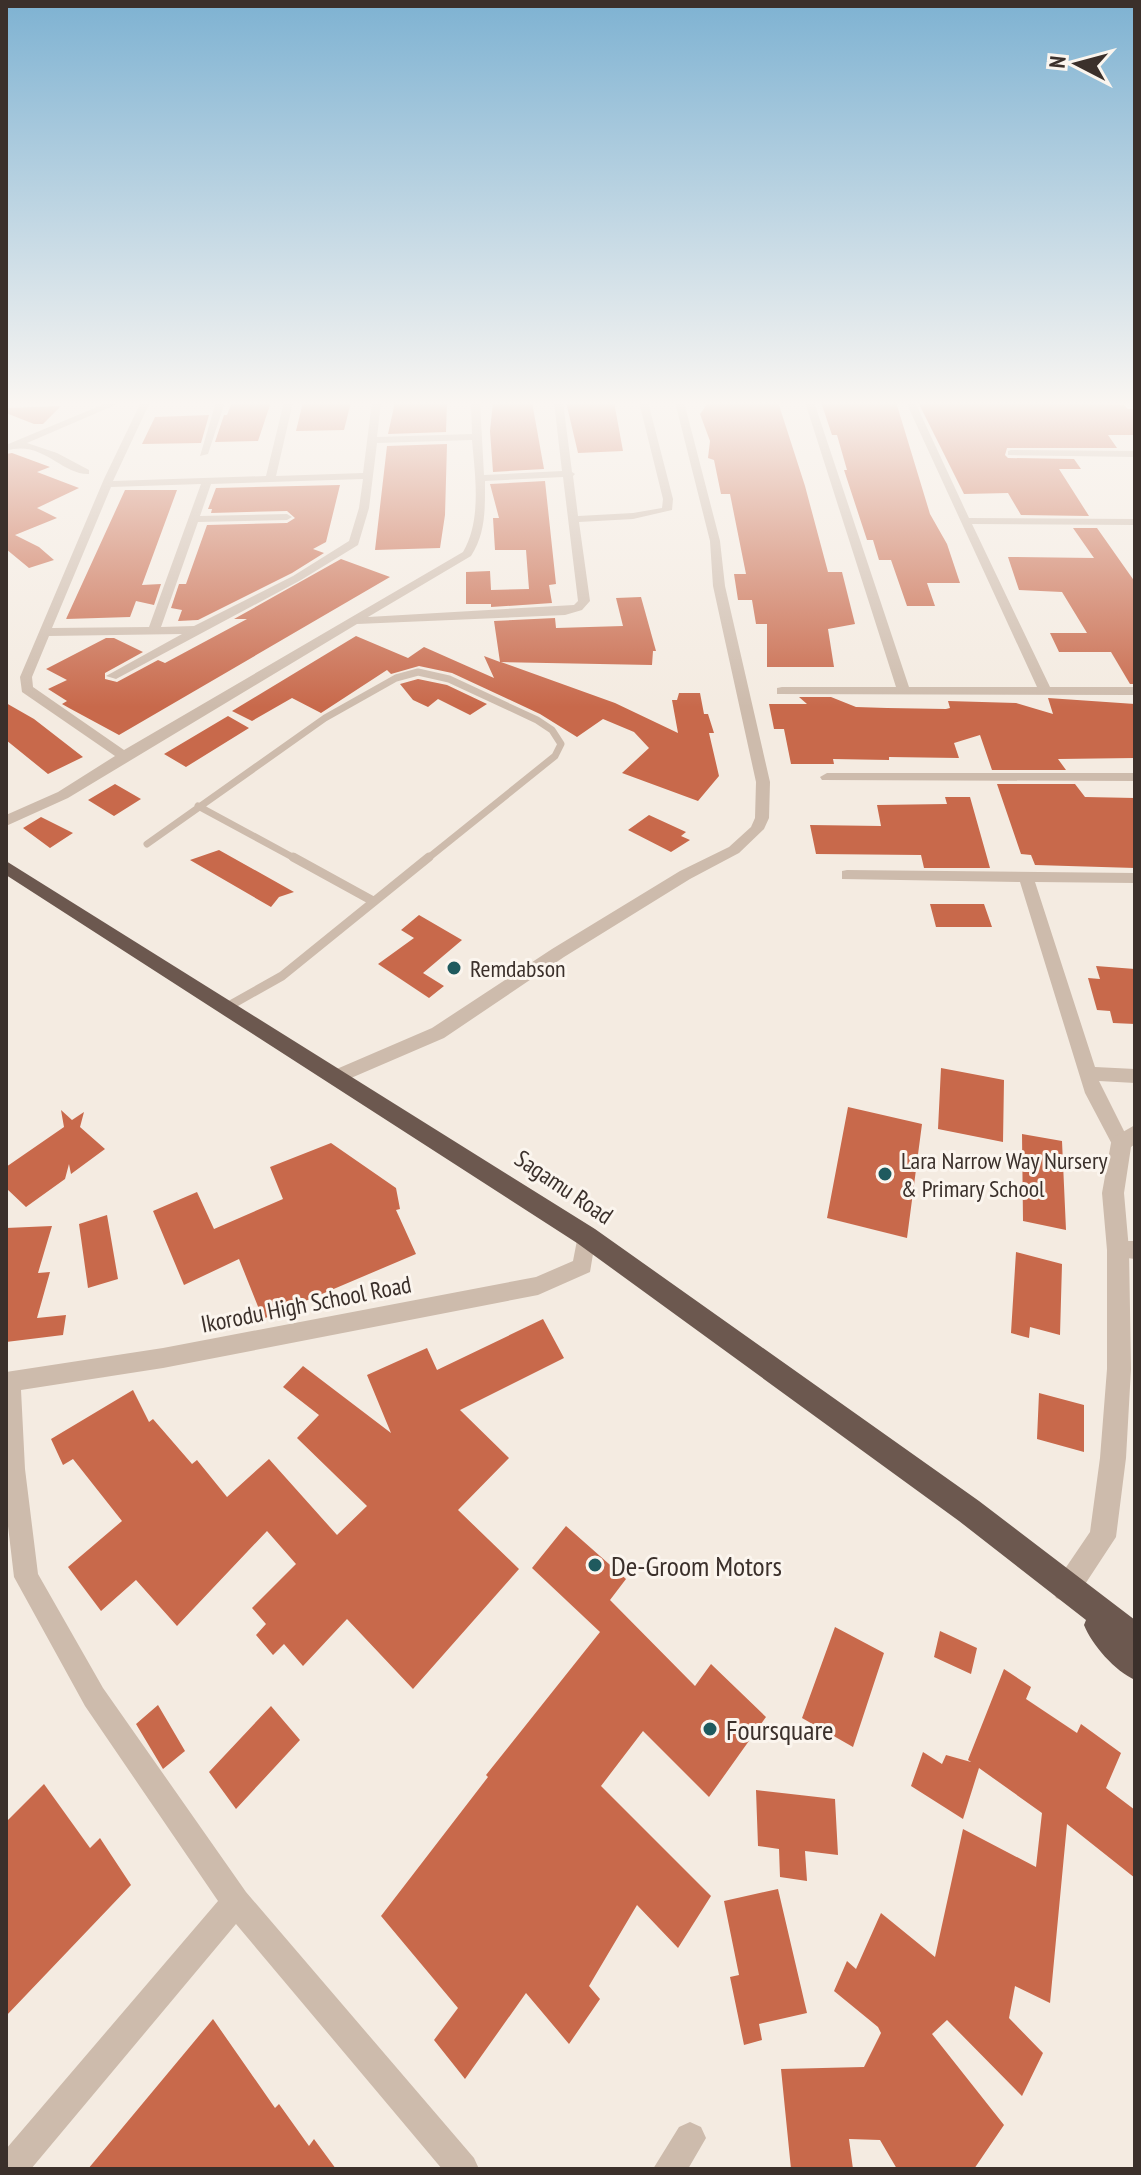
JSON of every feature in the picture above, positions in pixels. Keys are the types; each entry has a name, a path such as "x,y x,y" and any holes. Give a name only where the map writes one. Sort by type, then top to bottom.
{"highway":[{"name":"Sagamu Road","path":"6,867 586,1236 969,1511 1135,1639"},
{"name":"Sagamu Road","path":"1066,1588 1135,1664"}],"street":[{"path":"100,504 26,677 27,689 124,756"},
{"path":"154,631 199,504"},
{"path":"112,676 297,578 354,543 360,529 364,504"},
{"path":"6,821 63,795 124,756 429,579 473,548 478,530 478,504"},
{"path":"358,621 543,613 578,608 584,601 585,591 572,504"},
{"path":"573,519 633,516 667,510 668,504"},
{"path":"338,1076 438,1033 558,953 685,875 734,850 757,829 762,818 763,782 719,586 715,541 705,504"},
{"path":"842,504 904,691"},
{"path":"958,504 1045,691"},
{"path":"194,519 287,517"},
{"path":"966,521 1131,522 1135,533"},
{"path":"45,632 196,630"},
{"path":"782,691 1135,691"},
{"path":"827,777 1135,777"},
{"path":"847,875 1135,878"},
{"path":"1026,877 1094,1093 1128,1138 1113,1193 1126,1250 1113,1458 1103,1537 1066,1588"},
{"path":"1088,1073 1135,1076"},
{"name":"Ikorodu High School Road","path":"8,1382 163,1358 538,1286 583,1266 586,1236"},
{"path":"8,1382 13,1469 26,1577 94,1697 236,1902 463,2169"},
{"path":"10,2169 236,1902"},
{"path":"669,2169 690,2138"}],"lane":[{"path":"147,844 336,713 383,685 415,671 428,673 483,696 549,727 559,736 561,744 555,756 282,976 227,1007"},
{"path":"198,806 373,901"}],"building":[{"path":"6,504 46,504 37,508 57,518 15,535 39,547 54,560 29,568 6,549"},
{"path":"119,504 172,504 142,585 161,584 154,605 136,601 130,617 66,619"},
{"path":"210,504 335,504 326,542 313,549 324,553 292,573 198,620 178,621 182,610 171,608 179,584 186,584 207,525 287,523 295,518 287,511 211,513 212,509 208,509"},
{"path":"380,504 445,504 440,548 375,550"},
{"path":"495,504 547,504 556,584 549,585 552,603 491,607 491,604 466,604 466,572 490,571 491,590 529,589 526,550 495,550 493,518 499,518"},
{"path":"732,504 810,504 828,572 842,572 855,624 828,629 834,667 767,667 767,624 756,624 752,600 738,600 734,574 746,574"},
{"path":"855,504 927,504 947,544 960,583 927,583 935,606 907,606 891,560 879,560 873,540 867,540"},
{"path":"1014,504 1081,504 1089,516 1021,515"},
{"path":"1073,528 1097,528 1135,582 1135,684 1130,684 1111,652 1059,652 1050,633 1087,633 1062,592 1019,590 1008,557 1094,558"},
{"path":"341,559 390,577 119,735 62,704 67,701 48,689 67,680 46,669 106,638 114,638 143,652 105,673 105,679 117,682 158,660 165,663 247,619 234,619"},
{"path":"641,597 656,651 653,651 652,665 501,662 615,703 678,733 672,700 677,700 679,693 700,693 704,714 708,714 714,733 709,733 719,776 698,801 622,773 649,748 634,732 603,719 577,737 540,714 452,673 419,666 391,674 387,670 321,713 292,698 252,721 232,711 356,636 408,658 424,647 494,678 484,656 500,662 494,621 555,618 556,628 623,626 616,598"},
{"path":"418,679 447,685 487,704 470,715 438,699 428,707 413,700 400,684"},
{"path":"799,697 831,697 856,707 887,708 946,709 950,708 948,701 1016,703 1053,714 1048,698 1135,704 1135,758 1058,759 1066,770 992,770 980,735 954,743 959,758 833,759 834,764 791,764 784,729 774,729 769,704 807,704"},
{"path":"6,703 34,719 83,757 48,774 6,740"},
{"path":"228,716 249,728 186,767 164,754"},
{"path":"115,784 141,799 114,816 88,800"},
{"path":"997,784 1075,784 1085,797 1135,798 1135,868 1035,865 1031,855 1021,854"},
{"path":"945,797 970,797 990,868 924,868 921,855 816,854 810,825 881,826 877,805 947,804"},
{"path":"649,815 686,832 681,836 690,840 671,852 628,830"},
{"path":"41,817 73,833 50,848 23,828"},
{"path":"219,850 294,892 279,897 271,907 190,860"},
{"path":"930,904 984,904 992,927 936,927"},
{"path":"419,915 462,940 423,973 444,986 429,998 378,964 414,938 401,930"},
{"path":"1096,966 1135,969 1135,1024 1113,1023 1110,1011 1097,1010 1088,978 1100,979"},
{"path":"941,1068 1004,1080 1003,1142 938,1129"},
{"path":"848,1107 922,1124 907,1238 827,1218"},
{"path":"61,1110 72,1120 84,1112 80,1127 105,1149 71,1174 69,1164 65,1179 26,1207 6,1188 6,1167 64,1127"},
{"path":"1022,1134 1062,1141 1066,1230 1023,1221"},
{"path":"331,1143 396,1188 400,1209 396,1210 416,1254 263,1319 239,1259 184,1285 153,1211 197,1192 214,1229 283,1199 270,1167"},
{"path":"107,1215 118,1279 88,1288 79,1224"},
{"path":"52,1226 38,1273 50,1272 37,1318 66,1315 63,1335 6,1342 6,1228"},
{"path":"1016,1252 1062,1264 1060,1335 1030,1327 1029,1338 1011,1333"},
{"path":"543,1319 564,1358 460,1410 509,1458 458,1510 519,1569 413,1689 347,1619 303,1666 284,1644 273,1655 256,1635 266,1624 252,1608 296,1564 267,1531 177,1626 136,1580 101,1611 68,1567 122,1521 73,1459 63,1465 51,1439 133,1390 149,1422 153,1419 192,1464 197,1460 227,1497 269,1459 337,1535 367,1506 297,1438 319,1415 283,1387 303,1366 391,1433 367,1375 427,1348 437,1370"},
{"path":"1039,1393 1084,1405 1084,1452 1037,1439"},
{"path":"566,1526 626,1579 610,1600 695,1686 711,1664 766,1717 709,1797 643,1731 601,1786 711,1896 678,1948 637,1905 589,1986 600,1999 569,2044 526,1993 465,2079 434,2040 458,2008 381,1916 488,1777 486,1775 600,1632 532,1568"},
{"path":"835,1627 884,1653 853,1747 802,1718"},
{"path":"940,1631 977,1648 971,1674 934,1657"},
{"path":"1004,1669 1031,1687 1026,1699 1077,1733 1081,1724 1121,1753 1106,1788 1135,1810 1135,1878 1067,1824 1050,2003 1015,1986 1009,2018 1043,2053 1022,2096 947,2020 932,2034 1004,2125 974,2169 897,2169 880,2140 849,2139 853,2169 791,2169 781,2069 864,2067 881,2033 878,2027 834,1991 847,1961 856,1969 881,1913 935,1957 963,1829 1036,1867 1042,1813 979,1768 963,1819 911,1786 923,1752 942,1764 946,1755 971,1762 968,1760"},
{"path":"158,1705 185,1751 163,1769 136,1724"},
{"path":"271,1706 300,1740 236,1809 209,1772"},
{"path":"44,1784 90,1848 100,1838 131,1885 6,2016 6,1822"},
{"path":"756,1790 835,1799 838,1855 805,1851 807,1881 780,1877 779,1849 758,1846"},
{"path":"778,1889 807,2013 759,2024 762,2040 744,2045 730,1977 739,1975 724,1901"},
{"path":"213,2019 275,2108 279,2104 309,2146 314,2139 336,2169 88,2169"}],"place":[{"name":"Remdabson","path":"454,968"},
{"name":"Lara Narrow Way Nursery & Primary School","path":"885,1174"},
{"name":"De-Groom Motors","path":"595,1565"},
{"name":"Foursquare","path":"710,1729"}]}
